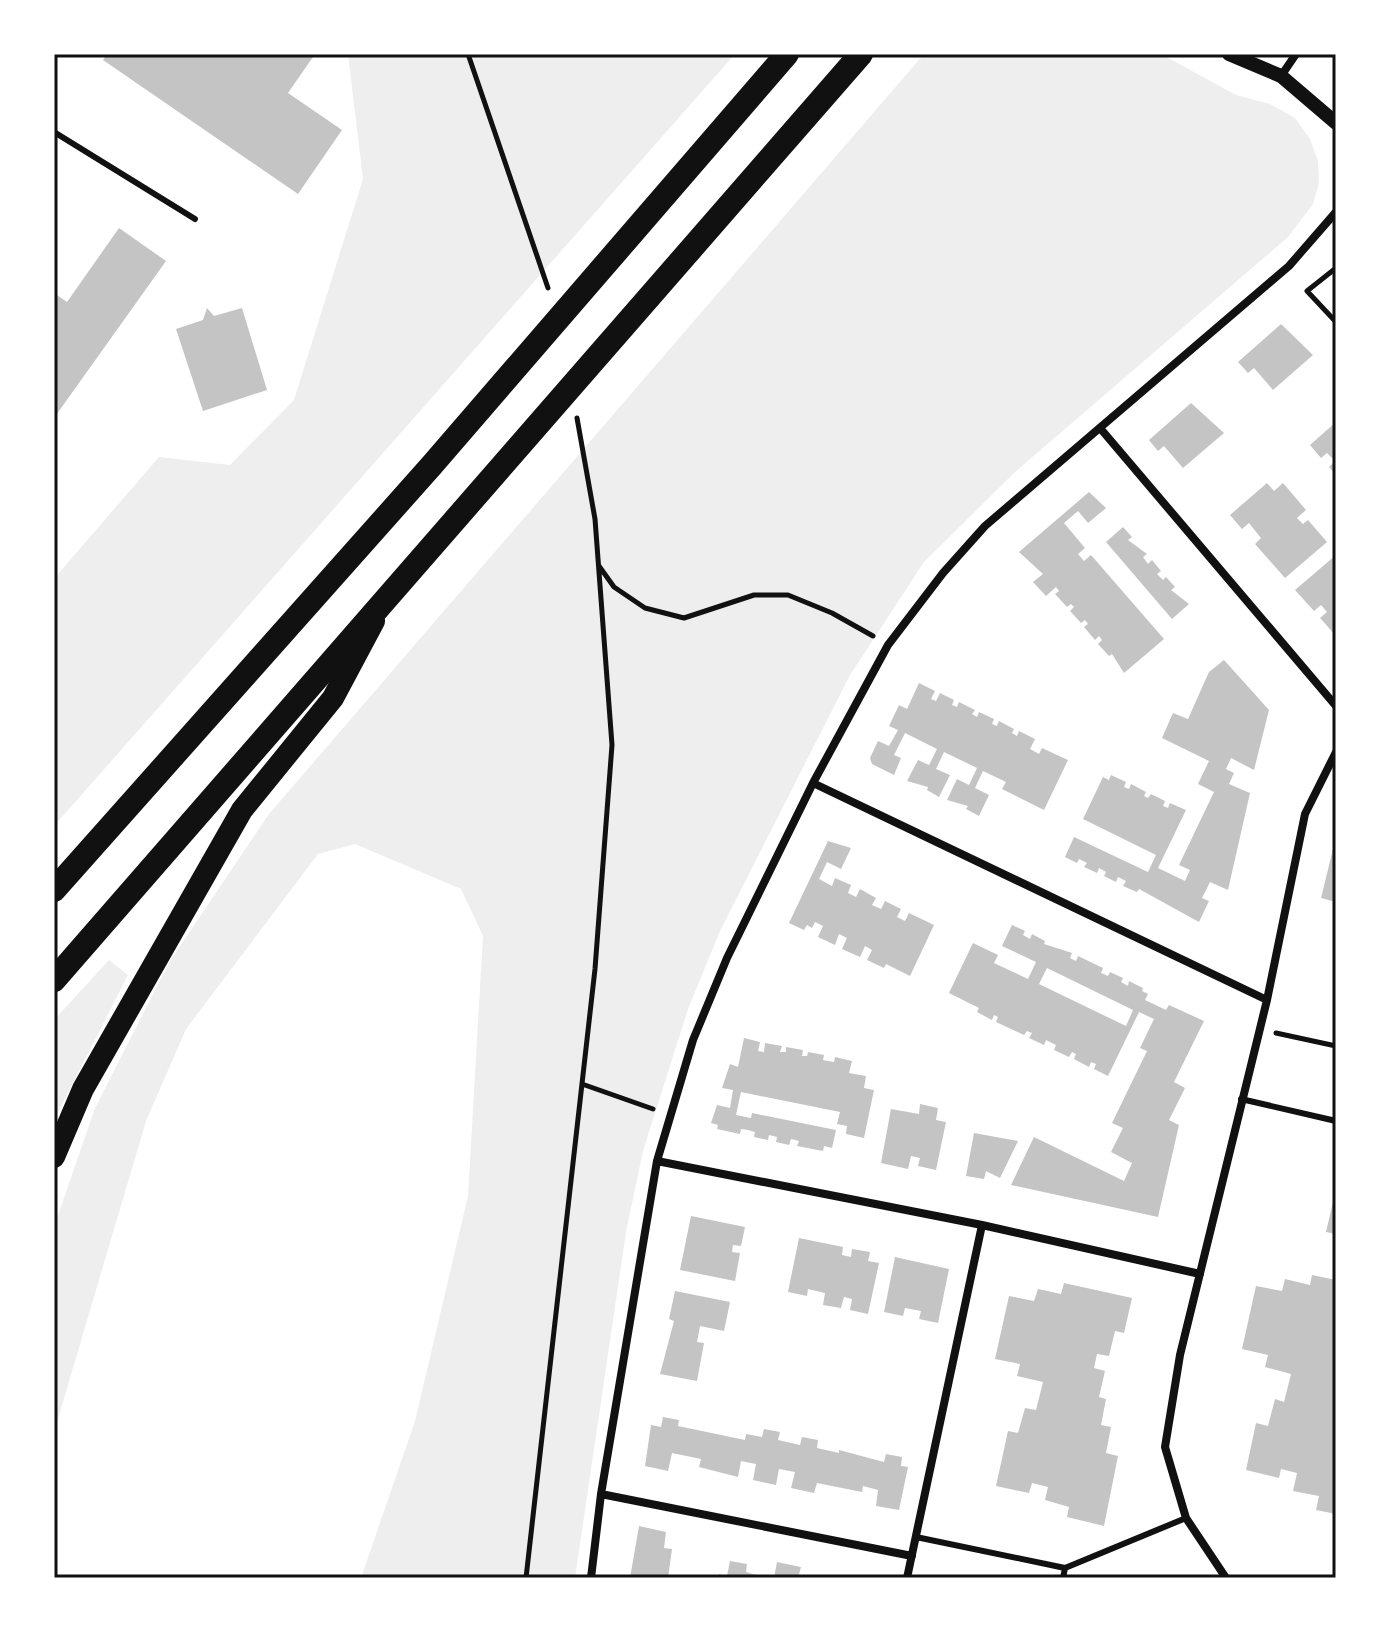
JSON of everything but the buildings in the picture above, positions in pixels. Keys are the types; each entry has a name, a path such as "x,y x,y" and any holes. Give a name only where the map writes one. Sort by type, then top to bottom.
{"highway":[{"path":"54,890 442,453 787,54"},
{"path":"54,980 861,54"},
{"path":"54,1157 83,1089 242,810 333,698 388,596"}],"street":[{"path":"1229,54 1281,76 1336,123"},
{"path":"1281,76 1296,54"},
{"path":"591,1578 601,1494 657,1161 693,1040 727,958 813,783 888,645 943,573 985,526 1289,266 1336,212"},
{"path":"1100,428 1336,706"},
{"path":"1226,1578 1186,1518 1165,1447 1180,1355 1267,1000 1305,814 1336,752"},
{"path":"813,783 1267,1000"},
{"path":"657,1161 982,1225 1200,1274"},
{"path":"907,1578 982,1225"},
{"path":"601,1494 912,1556"}],"lane":[{"path":"54,132 195,219"},
{"path":"1241,1099 1336,1121"},
{"path":"916,1537 1065,1568 1186,1518"},
{"path":"1063,1578 1065,1568"}],"path":[{"path":"468,54 524,213"},
{"path":"1336,268 1307,291 1336,322"},
{"path":"526,1578 582,1084 612,745 595,519"},
{"path":"599,565 614,587 645,608 684,618 754,595 788,595 832,613 888,645"},
{"path":"1260,1029 1336,1046"},
{"path":"582,1084 671,1114"}],"shaded area":[{"path":"348,54 735,54 54,826 54,584 58,574 159,457 230,465 294,400 363,179"},
{"path":"924,54 1161,54 1236,95 1270,104 1295,118 1310,139 1318,161 1319,183 1313,204 1288,237 1015,472 924,562 850,675 720,931 688,1009 643,1151 626,1232 575,1578 361,1578 415,1421 468,1196 483,936 461,889 355,844 318,854 186,1029 146,1121 54,1432 54,1227 95,1108 170,961 269,814"},
{"path":"109,960 128,975 54,1120 54,1020"}]}
